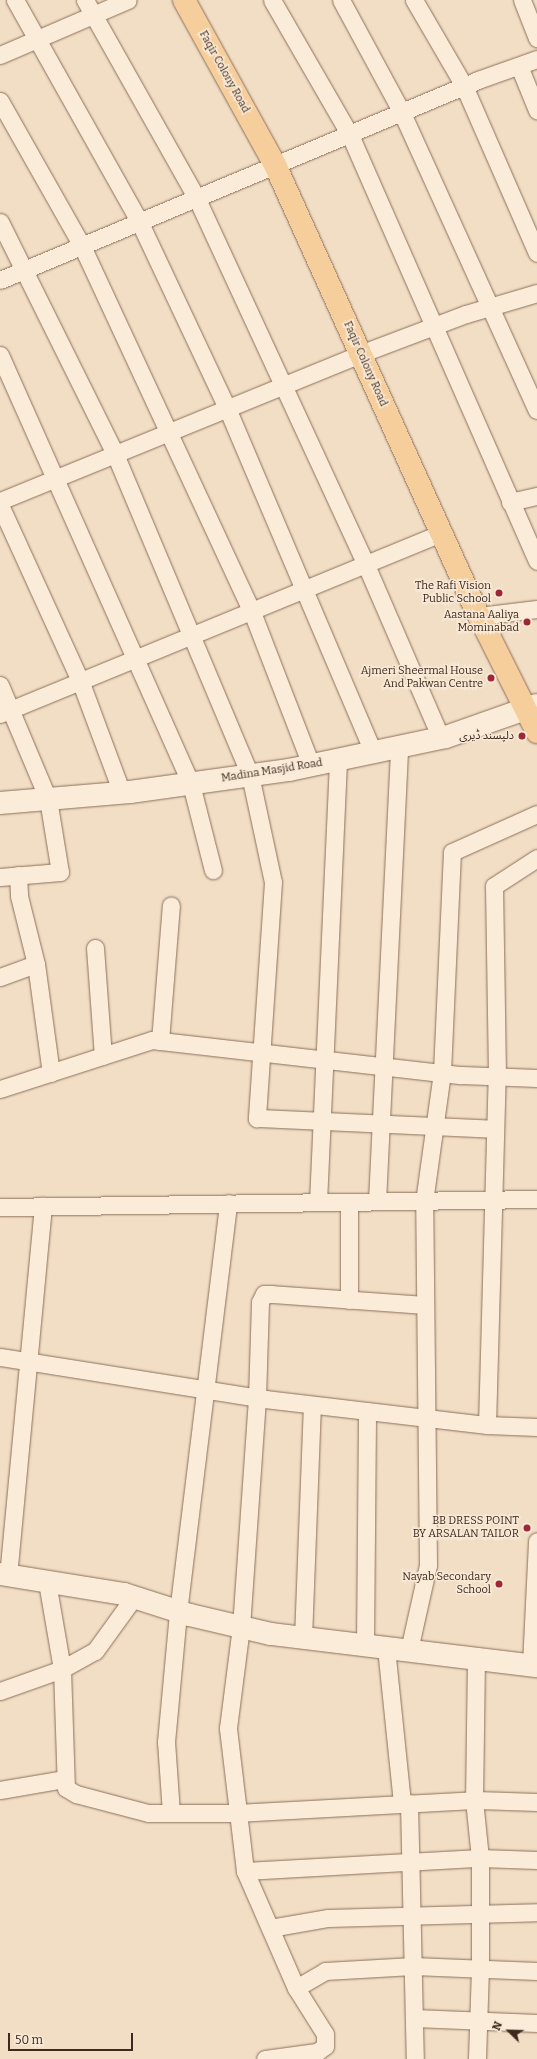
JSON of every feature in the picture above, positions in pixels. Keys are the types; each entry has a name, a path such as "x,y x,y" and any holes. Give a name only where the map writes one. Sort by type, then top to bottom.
{"main road":[{"name":"Faqir Colony Road","path":"184,0 276,167 479,616 531,706 537,732"}],"street":[{"path":"15,0 140,223 227,408 374,752"},
{"path":"0,55 36,39 89,6 128,0"},
{"path":"272,0 350,135 432,327 510,502 535,552"},
{"path":"341,0 402,113 492,307 537,410"},
{"path":"414,0 464,86 537,253"},
{"path":"522,0 537,38"},
{"path":"89,6 197,199 281,387 366,565 441,738"},
{"path":"0,280 276,167 464,86 537,59"},
{"path":"519,66 537,110"},
{"path":"0,101 82,246 252,612 311,765"},
{"path":"0,222 26,270 115,454 194,636 250,775 273,882 256,1118 495,1129"},
{"path":"0,501 360,354 432,327 537,293"},
{"path":"0,355 57,478 191,784 213,870"},
{"path":"510,502 537,496"},
{"path":"0,505 81,683 122,793"},
{"path":"5,712 81,683 441,533"},
{"path":"479,616 537,609"},
{"path":"0,684 5,712 48,799 60,872 0,877"},
{"name":"Madina Masjid Road","path":"0,803 122,793 191,784 311,765 441,738 531,706"},
{"path":"377,1201 399,747"},
{"path":"318,1202 338,759"},
{"path":"409,1650 428,1565 428,1418 424,1305 424,1202 442,1072 452,852 537,814"},
{"path":"486,1425 497,1076 494,886 537,858"},
{"path":"18,875 19,896 36,964 51,1073"},
{"path":"160,1041 171,905"},
{"path":"95,948 103,1056"},
{"path":"0,977 36,964"},
{"path":"0,1089 103,1056 160,1041 442,1072 537,1078"},
{"path":"0,1207 377,1201 424,1202 537,1199"},
{"path":"349,1202 349,1300"},
{"path":"171,1813 166,1742 178,1612 228,1203"},
{"path":"42,1206 28,1361 4,1575 134,1597 178,1612 241,1627 303,1638 534,1665 537,1541"},
{"path":"265,2059 317,2052 325,2046 325,2034 296,1988 245,1871 236,1813 228,1728 241,1627 257,1398 260,1302 264,1294 424,1305"},
{"path":"0,1357 205,1388 257,1398 486,1425 537,1426"},
{"path":"303,1638 312,1405"},
{"path":"365,1645 367,1411"},
{"path":"47,1582 62,1669 66,1788 76,1794 148,1813 236,1813 474,1800 537,1802"},
{"path":"0,1691 62,1669 95,1651 134,1597"},
{"path":"386,1648 406,1804 411,1862 415,2059"},
{"path":"476,1658 474,1800 480,1858 480,2020 478,2059"},
{"path":"0,1790 65,1779"},
{"path":"245,1871 480,1858 537,1860"},
{"path":"270,1928 328,1918 479,1911 537,1912"},
{"path":"296,1988 325,1971 413,1966 537,1971"},
{"path":"414,2018 537,2023"}],"place":[{"name":"The Rafi Vision Public School","path":"499,593"},
{"name":"Aastana Aaliya Mominabad","path":"527,622"},
{"name":"Ajmeri Sheermal House And Pakwan Centre","path":"491,678"},
{"name":"دلپسند ڈیری","path":"522,736"},
{"name":"BB DRESS POINT BY ARSALAN TAILOR","path":"527,1528"},
{"name":"Nayab Secondary School","path":"499,1584"}]}
